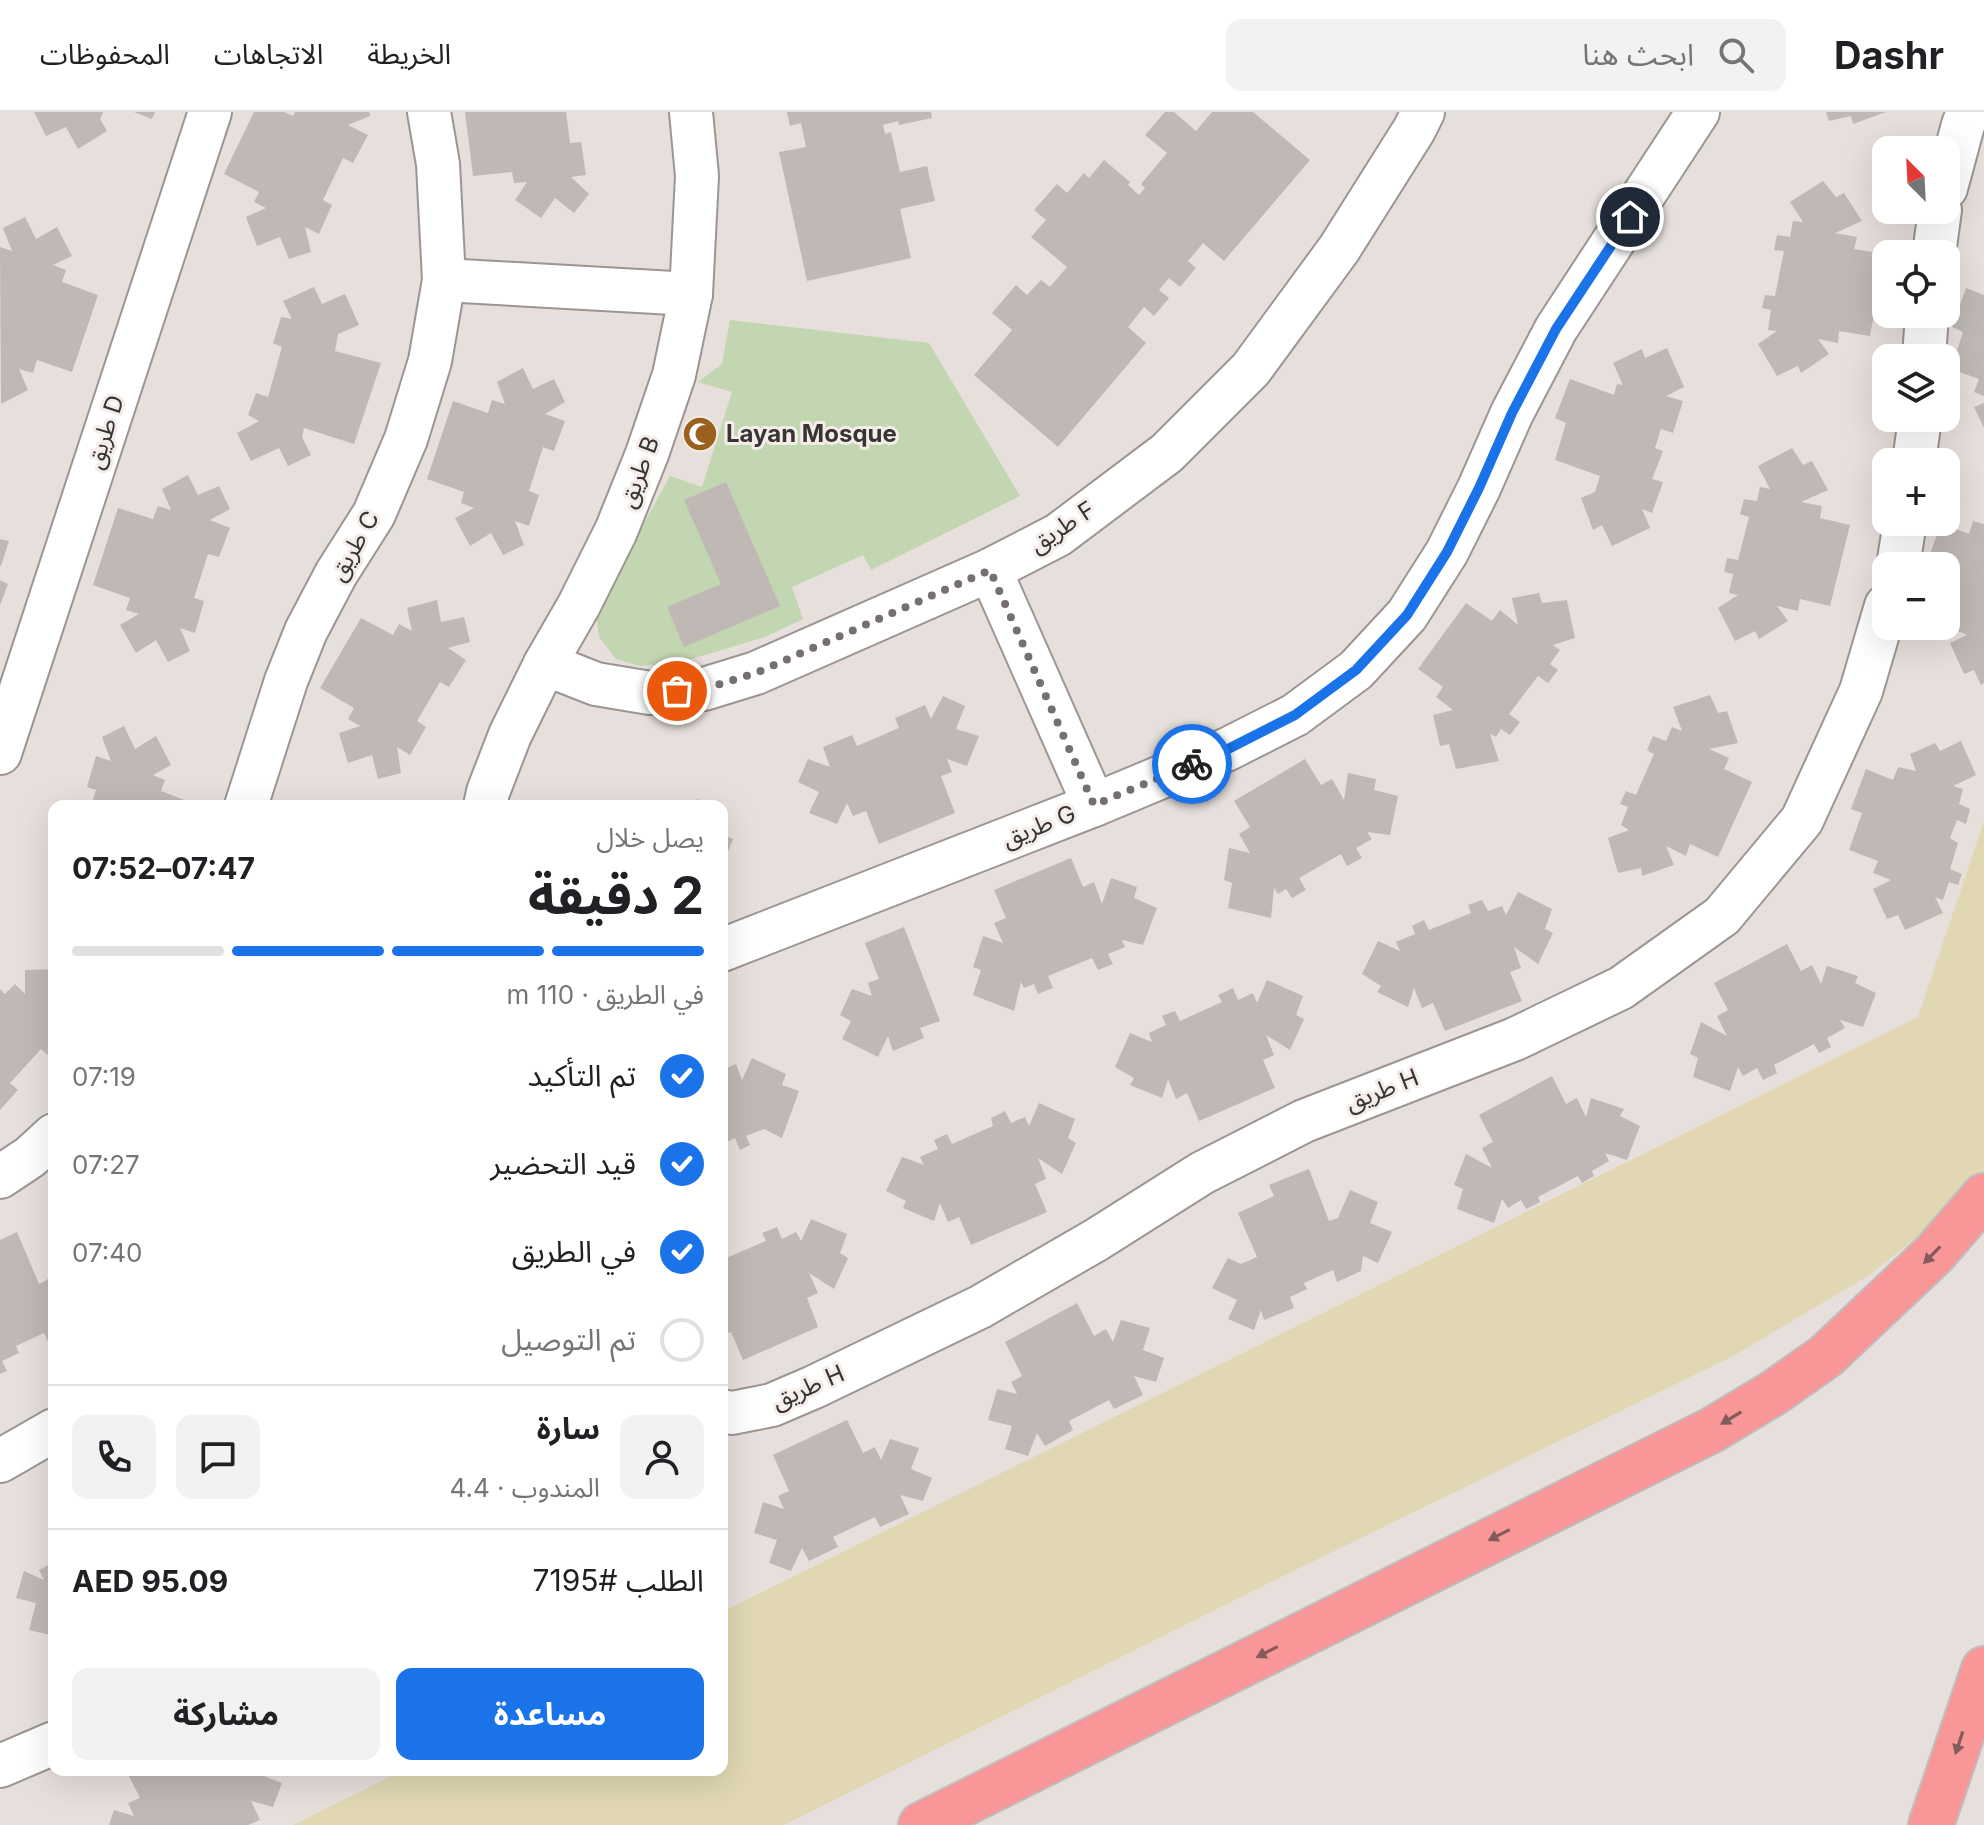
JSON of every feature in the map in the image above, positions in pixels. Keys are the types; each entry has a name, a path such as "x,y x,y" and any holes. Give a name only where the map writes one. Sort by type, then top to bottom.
{"highway":[{"path":"921,1825 1712,1430 1775,1392 1826,1356 1934,1254 1984,1196"},
{"path":"1932,1815 1984,1669"}],"street":[{"name":"طريق D","path":"0,753 210,112"},
{"name":"طريق C","path":"248,800 286,681 306,631 336,574 374,514 406,439 430,361 444,280 438,164 429,112"},
{"name":"طريق B","path":"486,800 510,735 616,531 674,375 691,294 697,176 691,112"},
{"name":"طريق F","path":"545,664 596,684 636,691 650,693 704,689 756,673 990,570 1058,535 1167,453 1251,369 1339,249 1423,112"},
{"name":"طريق G","path":"728,948 1094,805 1228,749 1295,715 1356,670 1407,615 1447,552 1512,413 1556,329 1698,112"},
{"path":"1960,136 1968,112"},
{"path":"444,280 691,294"},
{"path":"990,570 1094,805"},
{"name":"طريق H","path":"728,1412 772,1405 980,1307 1096,1240 1202,1173 1304,1121 1515,1039 1621,988 1722,916 1802,820 1861,691 1876,640"},
{"path":"0,1177 48,1140"},
{"path":"0,1461 48,1433"},
{"path":"0,1766 48,1746"}],"green space":[{"path":"730,320 929,343 1020,496 871,570 863,555 792,587 803,619 765,637 682,662 640,666 616,659 599,637 596,615 670,476 702,487 732,392 698,382 722,364"}],"sand":[{"path":"1984,821 1984,1174 1955,1207 1868,1276 1733,1356 784,1825 293,1825 391,1776 728,1776 728,1609 1918,1017"}],"building":[{"path":"34,112 103,112 100,119 107,131 78,149 66,127 46,136"},
{"path":"134,112 155,112 152,119"},
{"path":"254,112 284,112 293,116 295,112 369,112 370,116 348,125 368,135 353,163 343,158 323,200 332,205 319,234 305,227 311,252 289,259 280,237 257,246 246,217 266,208 254,202 259,192 224,174"},
{"path":"465,112 566,112 570,143 581,142 586,175 571,177 589,194 574,213 555,198 541,218 515,200 527,182 514,183 512,172 473,176"},
{"path":"787,112 931,112 932,118 883,125 885,134 891,132 900,172 927,166 935,201 900,209 911,258 807,281 779,152 806,147 801,123 790,126"},
{"path":"1165,112 1174,112 1196,131 1212,112 1253,112 1310,160 1224,261 1203,243 1188,261 1196,268 1180,287 1169,278 1159,290 1169,298 1154,316 1144,307 1128,327 1146,343 1058,447 974,375 1012,330 992,313 1016,285 1027,295 1041,280 1050,287 1067,267 1031,237 1046,220 1034,210 1057,184 1067,193 1084,173 1089,178 1104,160 1130,182 1128,185 1139,195 1145,188 1141,184 1167,153 1145,135"},
{"path":"1826,112 1886,112 1853,124 1851,116 1829,121"},
{"path":"1823,181 1836,197 1844,193 1862,221 1835,233 1857,237 1854,249 1872,252 1872,325 1870,336 1839,331 1838,343 1818,339 1829,354 1801,373 1798,366 1777,376 1758,344 1777,331 1768,330 1771,310 1762,308 1765,295 1775,296 1784,251 1774,250 1777,235 1790,237 1793,221 1803,222 1790,202"},
{"path":"25,217 36,239 57,227 72,256 53,265 66,270 62,282 98,295 72,372 37,360 33,373 19,369 28,390 1,404 0,247 12,251 3,228"},
{"path":"314,287 322,304 345,294 359,325 338,334 335,351 381,363 354,444 304,428 302,437 311,455 288,466 279,448 251,461 237,433 259,421 248,415 256,393 268,397 282,347 273,343 281,317 292,319 283,301"},
{"path":"1966,288 1984,295 1984,396 1974,392 1979,379 1960,372 1959,344 1963,332 1954,328 1960,328 1960,305"},
{"path":"1667,348 1684,387 1666,396 1683,401 1673,433 1661,429 1655,448 1663,451 1652,479 1663,482 1652,513 1642,509 1650,528 1612,546 1602,525 1593,530 1581,498 1595,492 1600,476 1555,460 1566,423 1555,418 1570,379 1614,395 1617,384 1623,385 1613,363 1642,349 1645,358"},
{"path":"523,368 533,389 554,379 565,402 545,414 565,421 554,451 543,447 529,491 539,495 529,526 515,521 524,545 503,555 491,533 470,546 455,518 474,508 461,503 464,492 427,479 453,401 488,413 492,400 505,404 497,382"},
{"path":"1984,403 1984,428 1974,407"},
{"path":"1792,448 1803,465 1812,461 1828,490 1801,502 1822,506 1820,518 1850,525 1830,606 1800,599 1798,611 1777,606 1788,621 1759,639 1755,631 1735,641 1718,608 1738,595 1729,593 1733,574 1724,572 1727,558 1738,560 1749,517 1740,514 1744,499 1757,501 1760,487 1770,489 1758,466"},
{"path":"188,475 198,495 219,486 230,509 210,520 230,528 219,557 208,554 194,598 204,601 195,633 180,628 190,651 168,662 156,640 136,653 120,625 139,614 126,610 130,598 93,585 118,508 153,519 158,506 171,510 162,489"},
{"path":"726,482 780,606 684,647 667,607 721,584 684,500"},
{"path":"1973,521 1984,524 1984,683 1981,685 1974,670 1964,674 1950,643 1967,635 1960,632 1960,552 1931,552 1936,536 1960,536 1960,530 1969,534"},
{"path":"0,539 9,541 1,566 0,566"},
{"path":"0,580 8,584 0,605"},
{"path":"1539,593 1542,603 1567,600 1575,638 1553,645 1560,650 1550,664 1558,670 1548,683 1538,676 1509,714 1520,722 1510,735 1501,729 1496,737 1490,734 1499,761 1456,769 1449,744 1440,746 1433,715 1453,710 1436,697 1443,687 1418,669 1466,603 1492,621 1500,610 1518,625 1512,598"},
{"path":"437,600 441,622 464,617 470,642 448,648 466,660 449,687 440,682 417,721 426,727 410,755 397,747 401,773 378,779 372,755 348,763 339,733 360,726 348,719 354,708 320,688 361,618 393,635 399,624 412,631 407,608"},
{"path":"1710,695 1718,713 1727,711 1738,743 1709,749 1729,758 1724,769 1752,782 1718,857 1690,844 1686,856 1666,846 1674,865 1642,876 1641,868 1618,873 1608,838 1629,830 1621,825 1628,807 1620,804 1626,791 1636,795 1654,754 1647,750 1653,736 1666,741 1672,727 1682,731 1673,707"},
{"path":"943,696 965,706 956,729 979,736 967,766 947,759 952,772 941,776 955,813 879,844 866,811 853,816 847,803 837,824 809,813 819,792 798,782 808,759 830,767 823,747 852,735 857,746 899,728 895,718 925,705 931,719"},
{"path":"124,726 135,749 156,736 171,765 153,775 165,780 161,791 184,800 93,800 96,790 87,787 96,756 111,761 102,737"},
{"path":"1961,741 1976,775 1953,786 1963,789 1959,804 1970,809 1966,824 1957,820 1950,838 1958,843 1950,869 1962,874 1958,885 1949,882 1943,900 1935,897 1943,913 1905,930 1898,915 1887,919 1873,889 1891,880 1873,873 1878,861 1849,850 1862,813 1851,809 1866,769 1893,780 1898,767 1916,771 1910,754 1935,743 1940,751"},
{"path":"1305,759 1321,785 1332,779 1344,800 1348,773 1376,779 1374,790 1398,796 1390,835 1367,832 1372,839 1356,848 1362,858 1347,866 1341,854 1299,878 1306,890 1292,898 1286,889 1278,894 1274,888 1271,918 1228,908 1232,883 1224,880 1229,848 1250,853 1239,834 1250,827 1234,801"},
{"path":"1071,858 1083,887 1094,882 1102,904 1111,878 1137,887 1134,898 1157,908 1143,945 1122,940 1125,947 1108,954 1113,964 1098,970 1092,958 1048,976 1053,988 1038,994 1034,984 1024,988 1021,982 1014,1011 973,995 981,970 973,967 983,936 1003,943 994,923 1006,918 994,890"},
{"path":"1518,892 1552,909 1545,929 1553,933 1538,964 1514,947 1521,968 1510,972 1522,1001 1445,1031 1433,1003 1422,1008 1414,988 1408,1007 1377,992 1381,986 1362,974 1378,941 1400,951 1396,942 1415,934 1412,926 1424,920 1429,930 1471,913 1468,905 1482,900 1488,911 1502,906 1506,915"},
{"path":"904,927 940,1021 920,1028 924,1038 893,1051 888,1036 878,1057 842,1039 851,1021 840,1015 852,989 872,996 868,983 879,979 865,943"},
{"path":"1787,944 1801,971 1812,965 1821,984 1827,966 1858,976 1855,983 1876,993 1863,1027 1840,1020 1845,1028 1827,1038 1831,1047 1819,1053 1814,1044 1774,1065 1777,1073 1763,1080 1757,1068 1743,1076 1738,1067 1730,1091 1693,1077 1698,1058 1690,1054 1701,1022 1727,1036 1717,1016 1728,1010 1714,983"},
{"path":"48,969 48,1055 41,1049 10,1083 18,1090 0,1110 0,989 5,994 15,984 25,994 25,970"},
{"path":"1267,980 1303,996 1296,1015 1304,1019 1290,1050 1266,1035 1274,1055 1263,1060 1275,1088 1199,1121 1187,1093 1176,1099 1168,1079 1162,1098 1130,1085 1134,1078 1115,1067 1130,1033 1152,1042 1149,1033 1166,1025 1162,1016 1175,1011 1180,1021 1222,1002 1218,995 1233,988 1238,1000 1253,993 1257,1003"},
{"path":"752,1058 786,1074 782,1085 799,1091 782,1138 764,1129 746,1136 750,1145 740,1150 735,1138 728,1141 728,1067 736,1064 742,1080"},
{"path":"1552,1076 1566,1104 1577,1098 1586,1117 1591,1098 1624,1109 1620,1116 1640,1126 1627,1160 1605,1153 1609,1161 1592,1171 1594,1176 1582,1183 1578,1176 1538,1197 1540,1202 1526,1209 1521,1200 1508,1208 1502,1199 1494,1223 1457,1209 1463,1189 1454,1185 1466,1154 1492,1168 1482,1148 1493,1142 1479,1115"},
{"path":"1039,1103 1075,1119 1068,1138 1076,1143 1062,1174 1038,1158 1046,1179 1035,1184 1047,1212 971,1245 959,1217 948,1222 940,1203 934,1221 903,1208 906,1201 886,1191 902,1157 924,1165 920,1157 938,1149 934,1140 947,1134 952,1144 993,1126 991,1118 1005,1111 1011,1123 1025,1117 1029,1126"},
{"path":"1309,1169 1329,1221 1338,1218 1350,1190 1378,1202 1370,1223 1392,1232 1378,1263 1363,1256 1361,1271 1337,1282 1333,1270 1304,1283 1307,1289 1290,1297 1294,1308 1264,1320 1261,1310 1254,1330 1228,1319 1237,1300 1212,1288 1228,1258 1241,1264 1257,1257 1238,1213 1274,1196 1269,1185"},
{"path":"811,1219 847,1234 840,1253 848,1258 834,1289 809,1273 818,1293 807,1298 818,1327 743,1360 731,1332 728,1333 728,1257 766,1241 762,1233 777,1227 782,1239 796,1232 801,1241"},
{"path":"17,1232 39,1284 48,1278 48,1342 44,1333 16,1346 19,1353 2,1361 7,1371 0,1374 0,1240"},
{"path":"1077,1303 1094,1336 1106,1329 1113,1342 1121,1320 1150,1328 1143,1350 1164,1358 1156,1382 1134,1376 1143,1395 1114,1409 1109,1400 1069,1421 1073,1430 1045,1446 1037,1433 1028,1456 1005,1449 1012,1426 988,1420 997,1389 1017,1394 1011,1382 1022,1376 1005,1342"},
{"path":"847,1420 863,1453 875,1447 881,1460 890,1439 919,1448 911,1469 932,1478 923,1501 900,1495 909,1514 880,1527 875,1517 833,1537 838,1547 809,1561 802,1548 791,1571 769,1563 777,1540 754,1533 763,1502 784,1509 778,1496 789,1491 773,1455"},
{"path":"48,1565 48,1635 29,1630 36,1603 16,1598 24,1571 44,1580 39,1570"},
{"path":"129,1776 264,1776 282,1783 273,1807 251,1801 260,1820 248,1825 109,1825 114,1810 134,1816 128,1803 140,1798"}],"way so far":[{"path":"677,691 704,689 756,673 990,570 1094,805 1192,764"}],"place":[{"name":"Layan Mosque","path":"700,434"}],"route":[{"path":"1192,764 1295,715 1356,670 1407,615 1447,552 1512,413 1556,329 1630,217"}]}
